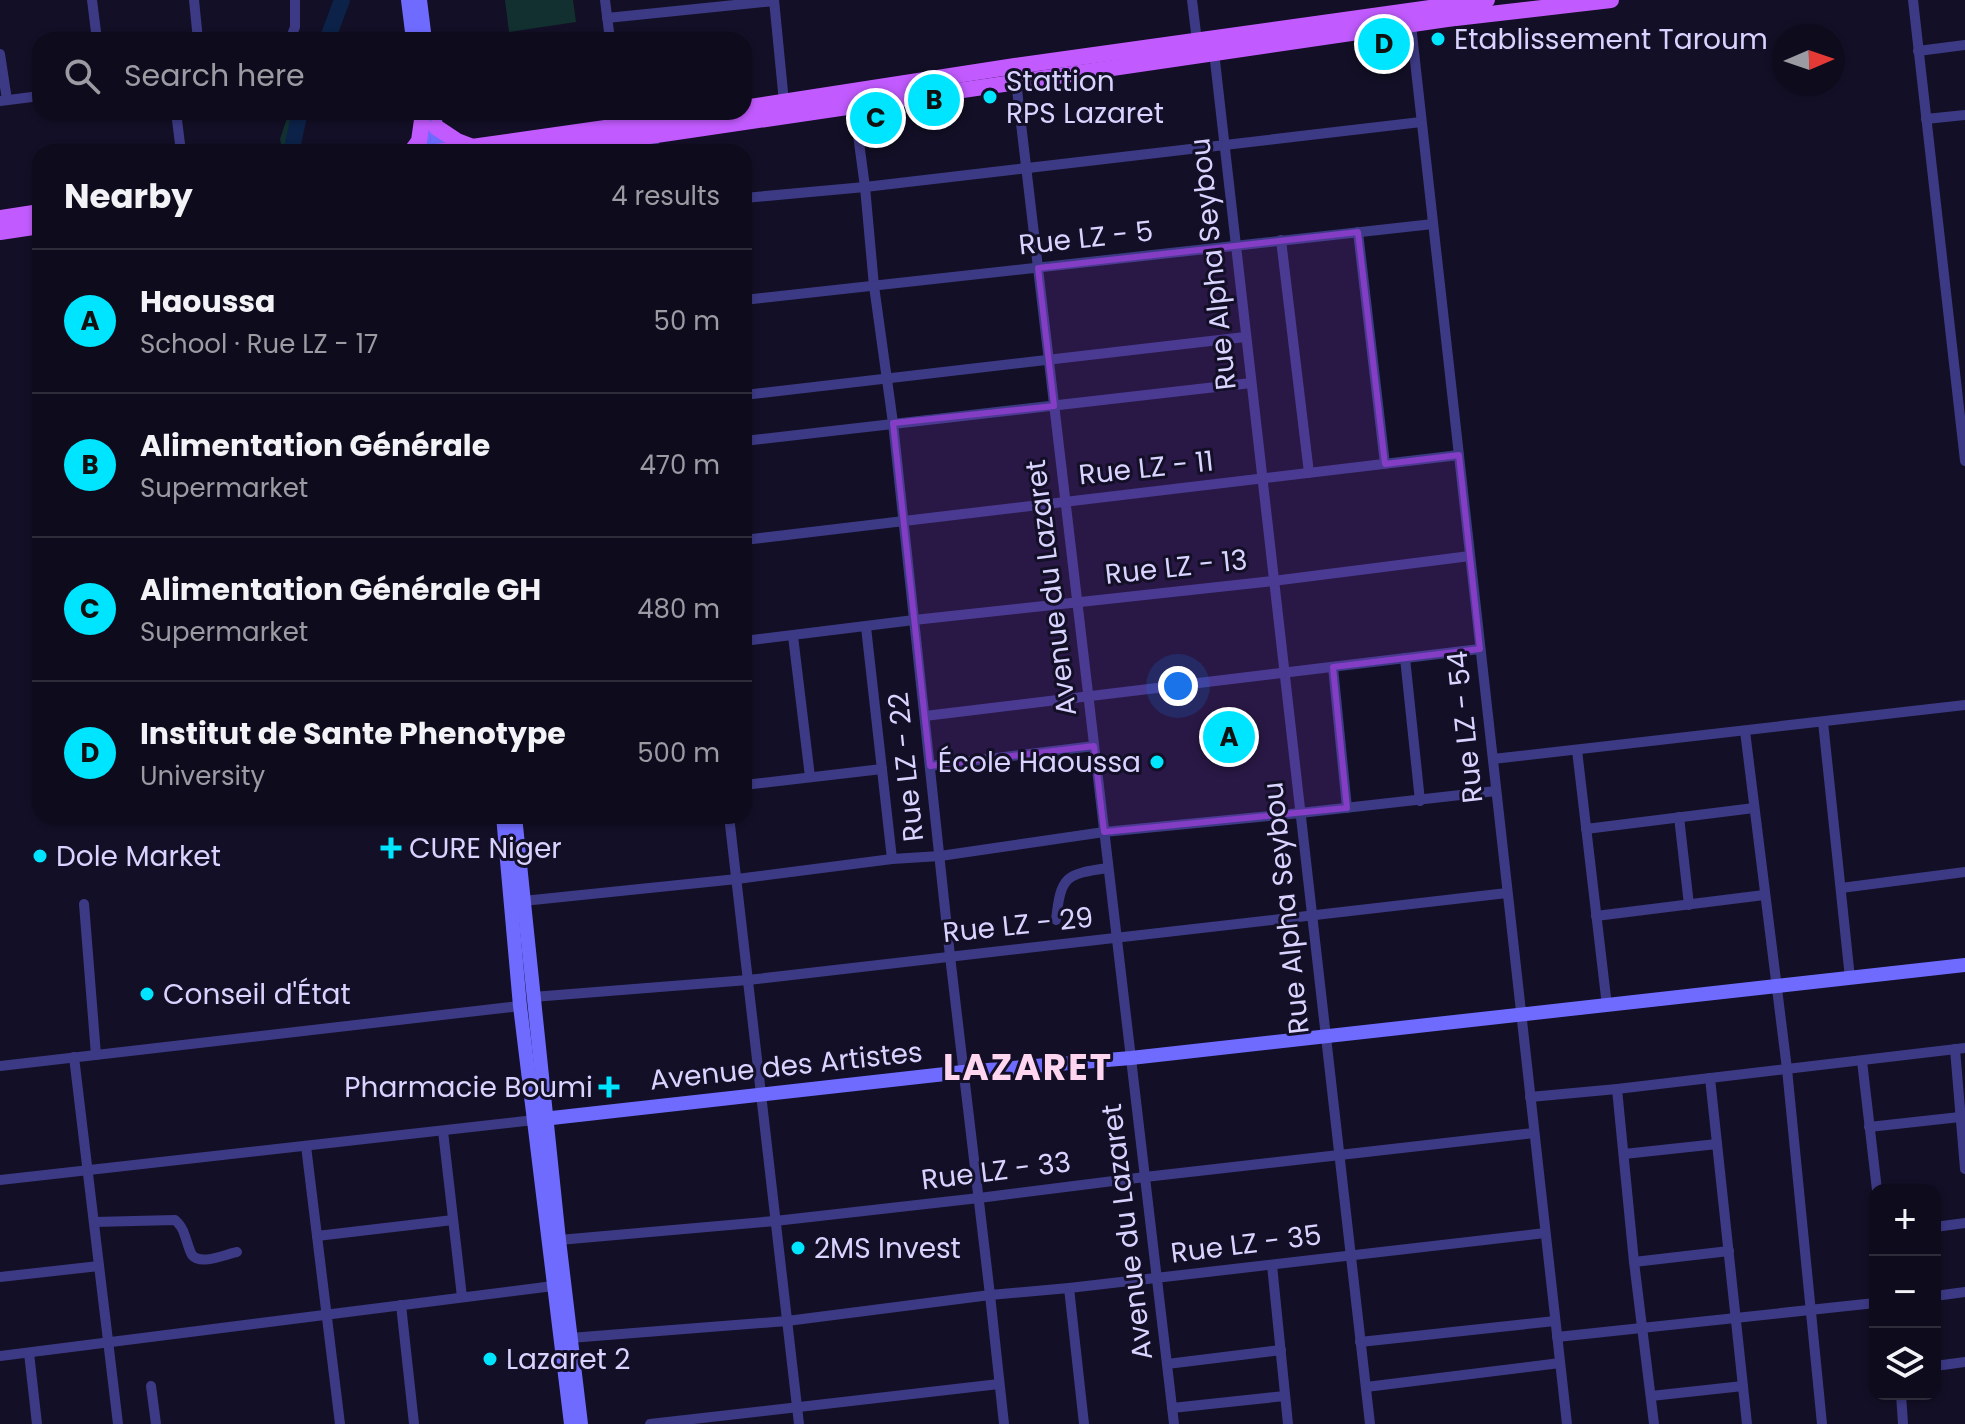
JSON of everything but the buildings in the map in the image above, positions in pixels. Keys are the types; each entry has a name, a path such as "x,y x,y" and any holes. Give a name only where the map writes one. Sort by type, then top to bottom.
{"main road":[{"path":"752,107 1015,66 1487,0"},
{"path":"601,144 1411,25 1445,8 1611,0"},
{"path":"417,144 427,120"},
{"path":"431,120 465,144"},
{"path":"481,144 613,120"},
{"path":"620,120 653,137 697,120"},
{"path":"0,218 32,213"},
{"path":"0,232 32,227"}],"street":[{"path":"92,0 96,32"},
{"path":"194,0 197,32"},
{"path":"293,32 295,0"},
{"path":"408,0 412,32"},
{"path":"420,0 424,32"},
{"path":"605,0 609,32"},
{"path":"607,18 689,5 774,0 784,102"},
{"path":"1192,0 1197,41"},
{"path":"1913,0 1965,461"},
{"name":"Rue LZ - 54","path":"1411,25 1567,1424"},
{"path":"1918,51 1965,45"},
{"name":"Rue Alpha Seybou","path":"1214,52 1370,1424"},
{"path":"0,54 4,100 32,97"},
{"name":"Avenue du Lazaret","path":"1016,81 1174,1424"},
{"name":"Rue LZ - 22","path":"854,105 893,423 1004,1424"},
{"path":"1926,119 1965,115"},
{"path":"177,120 180,144"},
{"path":"426,144 428,120"},
{"path":"429,120 436,144"},
{"path":"752,197 865,187 1421,122"},
{"name":"Rue LZ - 5","path":"752,299 1433,224"},
{"path":"1358,232 1385,464"},
{"path":"1281,240 1309,473"},
{"path":"1951,336 1965,335"},
{"path":"752,394 1245,337"},
{"path":"752,440 1251,383"},
{"name":"Rue LZ - 11","path":"752,539 1459,455"},
{"name":"Rue LZ - 13","path":"752,640 1470,556"},
{"path":"866,627 892,859"},
{"path":"793,636 810,777"},
{"path":"925,716 1480,649"},
{"path":"1405,658 1420,801"},
{"path":"1333,667 1347,808"},
{"path":"1493,759 1965,705"},
{"path":"1823,722 1850,978"},
{"path":"1745,731 1787,1069 1822,1424"},
{"path":"930,766 1094,746"},
{"path":"1577,750 1607,1006"},
{"path":"752,784 882,769"},
{"path":"523,901 940,856 1104,832 1496,791"},
{"path":"1586,829 1754,808"},
{"path":"1679,817 1689,905"},
{"path":"504,824 520,1006 559,1240 581,1424"},
{"path":"516,824 533,997 553,1286 571,1424"},
{"path":"730,824 799,1424"},
{"path":"1056,920 1063,884 1070,877 1108,868"},
{"path":"1841,888 1965,872"},
{"name":"Rue LZ - 29","path":"533,997 748,980 1507,893"},
{"path":"1596,916 1764,895"},
{"path":"84,904 96,1055"},
{"name":"Avenue des Artistes","path":"540,1120 1965,965"},
{"path":"0,1066 520,1006"},
{"path":"1530,1097 1960,1048 1960,1117 1965,1169"},
{"path":"74,1057 118,1424"},
{"path":"1862,1061 1876,1184"},
{"path":"1710,1078 1747,1424"},
{"path":"1617,1089 1654,1424"},
{"path":"1869,1127 1960,1117"},
{"path":"0,1180 540,1120"},
{"path":"443,1131 462,1297"},
{"name":"Rue LZ - 33","path":"559,1240 775,1221 1534,1133"},
{"path":"1624,1154 1717,1144"},
{"path":"306,1146 340,1424"},
{"path":"94,1222 175,1220 183,1229 192,1256 197,1259 206,1260 237,1252"},
{"path":"317,1236 453,1220"},
{"path":"1941,1226 1965,1223"},
{"name":"Rue LZ - 35","path":"570,1338 787,1321 990,1295 1545,1233"},
{"path":"1634,1262 1729,1251"},
{"path":"1272,1265 1288,1424"},
{"path":"0,1277 99,1266"},
{"path":"0,1356 553,1286"},
{"path":"1069,1288 1084,1424"},
{"path":"1941,1295 1965,1292"},
{"path":"1557,1337 1869,1304"},
{"path":"401,1305 414,1424"},
{"path":"1360,1342 1555,1321"},
{"path":"1167,1364 1281,1350"},
{"path":"29,1353 37,1424"},
{"path":"1941,1365 1965,1362"},
{"path":"1366,1387 1560,1363"},
{"path":"650,1424 999,1384"},
{"path":"151,1386 156,1424"},
{"path":"1651,1396 1743,1386"},
{"path":"1172,1408 1285,1396"},
{"path":"1901,1400 1903,1424"}],"highlighted area":[{"path":"1358,232 1385,464 1459,455 1480,649 1333,667 1347,808 1104,832 1094,746 930,766 893,423 1054,406 1038,268"}],"green space":[{"path":"505,0 573,0 576,22 509,32"},
{"path":"286,120 306,120 295,144 281,144"}],"waterway":[{"path":"330,32 342,0"},
{"path":"293,144 298,120"}],"place":[{"name":"Etablissement Taroum","path":"1438,39"},
{"name":"Institut de Sante Phenotype","path":"1384,44"},
{"name":"Stattion RPS Lazaret","path":"990,97"},
{"name":"Alimentation Générale","path":"934,100"},
{"name":"Alimentation Générale GH","path":"876,118"},
{"name":"Haoussa","path":"1229,737"},
{"name":"École Haoussa","path":"1157,762"},
{"name":"CURE Niger","path":"391,848"},
{"name":"Dole Market","path":"40,856"},
{"name":"Conseil d'État","path":"147,994"},
{"name":"Pharmacie Boumi","path":"609,1087"},
{"name":"2MS Invest","path":"798,1248"},
{"name":"Lazaret 2","path":"490,1359"}],"district":[{"name":"LAZARET","path":"1028,1067"}]}
